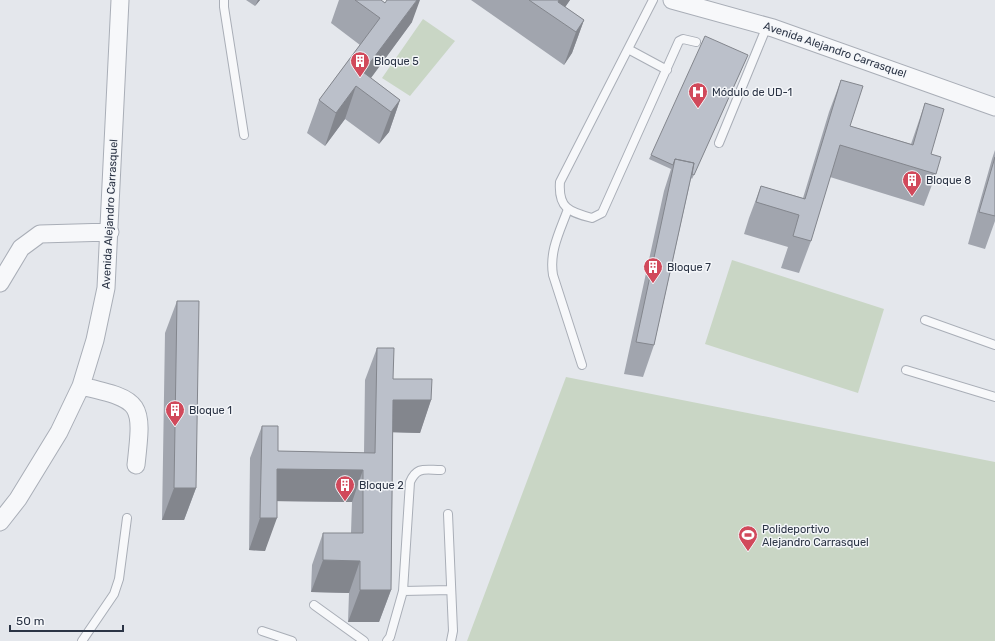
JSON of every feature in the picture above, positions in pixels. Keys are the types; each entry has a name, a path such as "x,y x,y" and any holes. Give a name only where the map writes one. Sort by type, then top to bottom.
{"street":[{"name":"Avenida Alejandro Carrasquel","path":"0,522 18,499 59,432 80,386 95,340 106,288 110,232 120,0"},
{"name":"Avenida Alejandro Carrasquel","path":"672,0 694,3 767,26 995,106"},
{"path":"0,283 21,248 40,234 110,232"},
{"path":"80,386 113,393 133,404 139,414 140,426 136,465"}],"lane":[{"path":"224,0 244,135"},
{"path":"654,0 560,182 559,195 561,202 568,209 592,218 602,214 679,41 683,38 696,42"},
{"path":"719,143 767,26"},
{"path":"628,50 667,70"},
{"path":"568,209 552,252 551,263 553,275 582,365"},
{"path":"925,320 995,345"},
{"path":"906,370 995,397"},
{"path":"386,641 390,637 403,591 410,482 414,474 420,470 441,470"},
{"path":"448,514 453,631 452,641"},
{"path":"82,641 114,594 119,579 127,518"},
{"path":"403,591 451,590"},
{"path":"314,604 364,641"},
{"path":"262,631 292,641"}],"green space":[{"path":"423,19 455,41 410,96 382,78"},
{"path":"732,260 884,309 858,393 705,344"},
{"name":"Polideportivo Alejandro Carrasquel","path":"566,377 995,462 995,641 467,641"}],"building":[{"path":"355,0 381,0 385,3 387,0 417,0 363,72 400,100 391,112 356,86 336,113 319,100 380,18"},
{"path":"529,0 559,0 558,2 584,20 576,32"},
{"name":"Módulo de UD-1","path":"705,36 748,55 694,175 692,174 694,163 675,159 673,165 651,155"},
{"path":"841,80 863,86 850,126 913,145 925,103 944,109 931,154 941,157 936,174 840,145 811,241 793,236 799,215 756,202 761,186 805,199"},
{"path":"995,157 995,216 979,212"},
{"name":"Bloque 7","path":"675,159 694,163 654,345 636,342"},
{"path":"177,301 199,301 196,488 174,488"},
{"path":"377,348 394,348 393,379 432,379 431,400 393,400 391,590 360,590 360,561 323,560 323,533 363,533 363,470 277,469 277,518 260,518 262,426 278,426 278,451 375,453"}],"place":[{"name":"Bloque 5","path":"360,78"},
{"name":"Módulo de UD-1","path":"698,109"},
{"name":"Bloque 8","path":"912,197"},
{"name":"Bloque 7","path":"653,284"},
{"name":"Bloque 1","path":"175,427"},
{"name":"Bloque 2","path":"345,502"},
{"name":"Polideportivo Alejandro Carrasquel","path":"748,552"}]}
